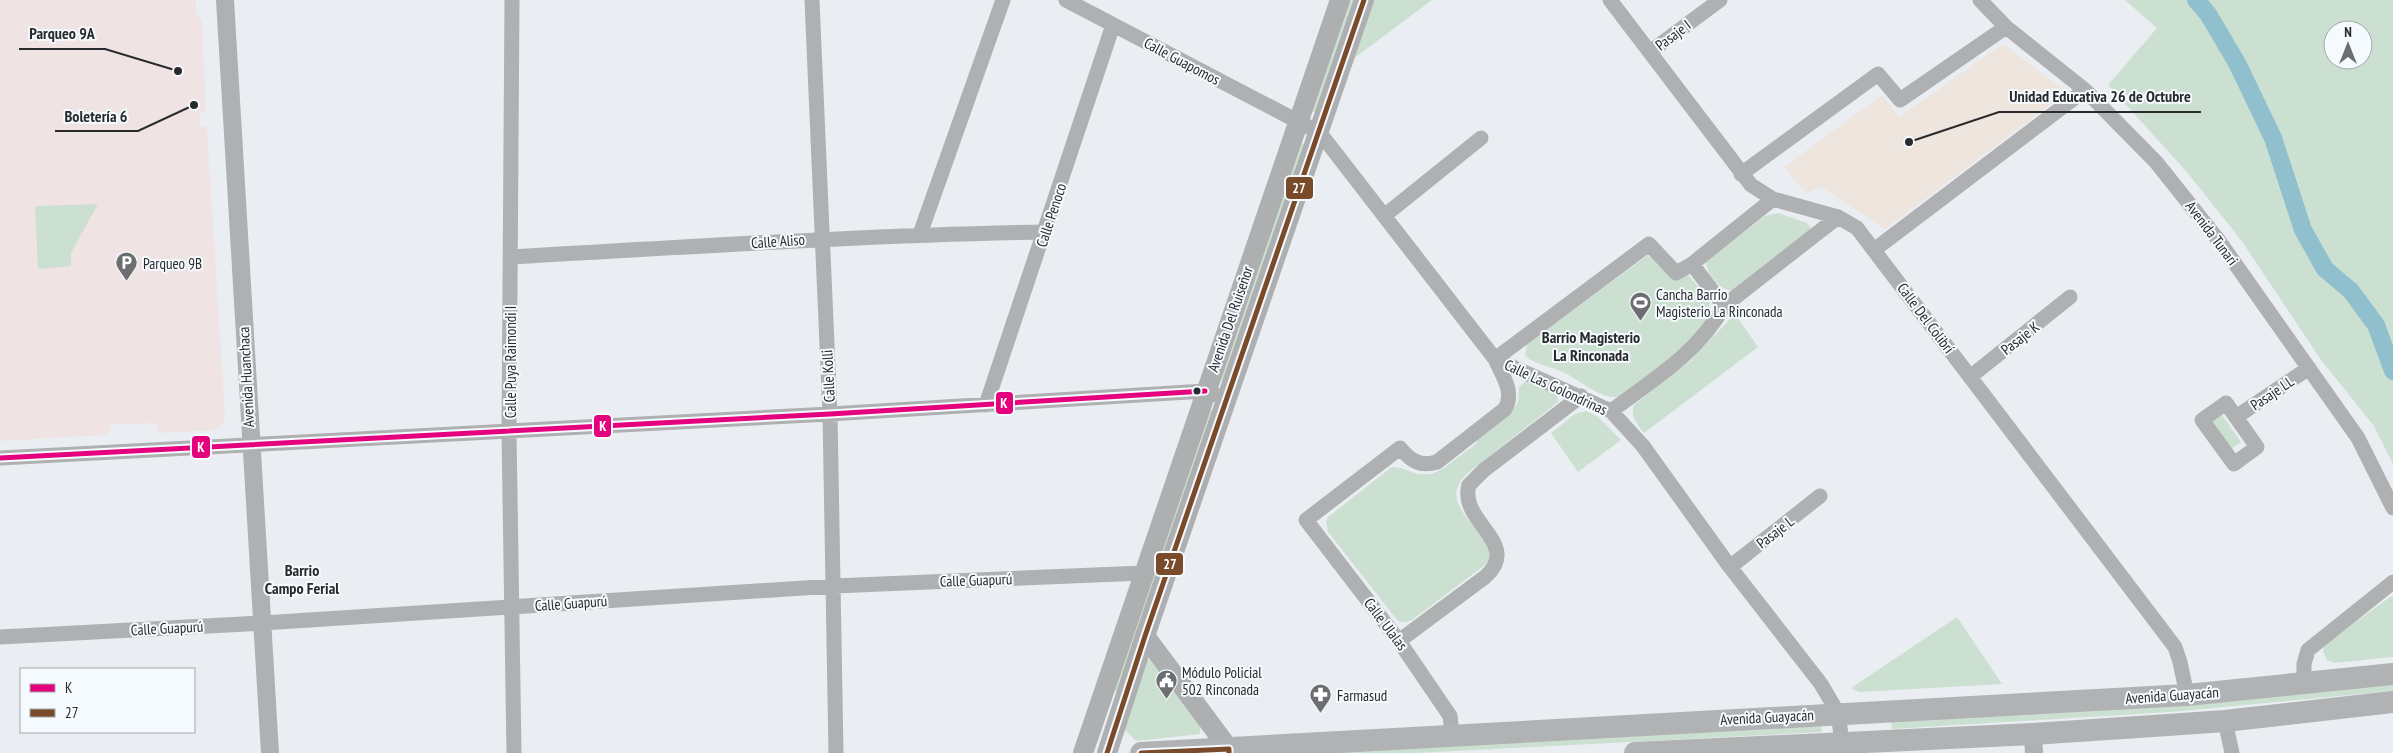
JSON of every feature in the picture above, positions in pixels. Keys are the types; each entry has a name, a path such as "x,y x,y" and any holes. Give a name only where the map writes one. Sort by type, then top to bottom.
{"main road":[{"name":"Avenida Del Ruiseñor","path":"1083,753 1340,0"},
{"name":"Avenida Del Ruiseñor","path":"1107,753 1145,636 1320,133 1364,0"},
{"path":"1145,636 1229,751"},
{"name":"Avenida Guayacán","path":"1141,753 1229,751 1452,734 2187,695 2393,674"},
{"name":"Avenida Guayacán","path":"1635,753 1842,742 2033,743 2393,702"}],"street":[{"name":"Avenida Huanchaca","path":"224,0 270,753"},
{"name":"Calle Puya Raimondi I","path":"512,0 509,431 514,753"},
{"name":"Calle Kolli","path":"812,0 830,414 836,753"},
{"path":"920,234 1003,0"},
{"name":"Calle Guapomos","path":"1066,0 1298,122"},
{"name":"Calle Del Colibrí","path":"1610,0 1751,185 1773,200 1838,217 1857,228 2174,647 2180,662 2187,695"},
{"name":"Pasaje I","path":"1650,52 1720,0"},
{"name":"Avenida Tunari","path":"1980,0 2006,27 2085,90 2156,162 2219,241 2358,438 2393,508"},
{"name":"Calle Penoco","path":"986,405 1046,232 1113,24"},
{"path":"1741,174 1878,74 1900,100 2006,27"},
{"path":"1874,250 2085,90"},
{"name":"Calle Las Golondrinas","path":"1298,122 1320,133 1495,359 1611,411 1643,446 1730,567 1821,684 1838,713 1842,742"},
{"path":"1384,216 1480,138"},
{"path":"1495,359 1650,244 1676,273 1692,264 1773,200"},
{"path":"1611,411 1686,356 1714,324 1724,306 1838,217"},
{"name":"Calle Aliso","path":"510,258 822,238 1046,232"},
{"path":"1692,264 1724,306"},
{"name":"Pasaje K","path":"1970,377 2070,297"},
{"name":"Calle Ulalas","path":"1452,734 1450,716 1399,640 1306,520 1400,448 1411,460 1418,463 1426,465 1437,462 1505,409 1510,402 1509,390 1495,359"},
{"name":"Pasaje LL","path":"2236,417 2309,368"},
{"path":"0,458 830,414 1205,391 1227,399"},
{"path":"1399,640 1485,576 1496,564 1497,549 1494,542 1468,503 1469,485 1484,470 1581,396"},
{"name":"Pasaje L","path":"1730,567 1820,496"},
{"name":"Calle Guapurú","path":"0,637 263,623 834,586 1143,573"},
{"path":"2304,683 2304,664 2308,650 2393,582"},
{"path":"2225,721 2232,753"}],"shaded area":[{"path":"0,0 196,0 196,12 202,22 206,110 199,114 200,126 207,127 225,419 214,430 159,433 157,423 111,424 110,431 105,435 0,441"},
{"path":"2003,44 2060,87 2063,95 1885,229 1821,187 1806,193 1784,167 1882,95 1899,117"}],"green space":[{"path":"1348,0 1357,0 1317,113 1310,111"},
{"path":"1374,0 1432,0 1353,59"},
{"path":"2125,0 2393,0 2393,464 2374,426 2321,360 2241,240 2186,171 2108,85 2157,28"},
{"path":"1299,142 1306,145 1223,381 1216,378"},
{"path":"98,204 71,253 71,266 38,269 35,206"},
{"path":"1778,213 1807,223 1811,228 1810,232 1734,290 1725,289 1720,286 1709,272 1706,262 1765,216"},
{"path":"1647,256 1653,257 1676,281 1683,275 1688,275 1710,300 1708,314 1699,330 1648,377 1623,394 1615,397 1608,396 1595,391 1563,372 1532,361 1525,355 1527,344"},
{"path":"1735,314 1758,347 1644,433 1634,417 1634,405 1689,362"},
{"path":"1526,381 1557,393 1558,402 1469,472 1459,484 1456,494 1459,505 1481,535 1491,557 1485,565 1412,620 1406,622 1398,621 1328,532 1326,522 1328,517 1392,467 1418,474 1432,474 1444,468 1477,443 1476,438 1514,408 1518,402 1519,387"},
{"path":"1207,409 1215,411 1118,692 1110,689"},
{"path":"1586,411 1597,416 1621,440 1578,472 1551,433 1575,414"},
{"path":"2222,415 2241,442 2231,449 2212,422"},
{"path":"2393,595 2393,657 2334,663 2327,660 2323,651 2325,644"},
{"path":"1957,617 2002,684 1859,692 1851,688"},
{"path":"1146,658 1150,660 1200,726 1200,734 1136,741 1123,728"},
{"path":"2393,685 2393,691 2170,712 1892,729 1891,722"},
{"path":"1821,726 1822,732 1417,753 1294,753"}],"waterway":[{"path":"2196,0 2208,14 2237,63 2273,138 2303,230 2325,269 2351,291 2376,325 2393,371"}],"transit line":[{"name":"27","path":"1107,753 1145,636 1364,0"},
{"name":"K","path":"0,458 830,414 1205,391"},
{"name":"27","path":"1141,753 1229,749 1229,753"}],"place":[{"name":"Parqueo 9A","path":"178,71"},
{"name":"Boletería 6","path":"194,105"},
{"name":"Unidad Educativa 26 de Octubre","path":"1909,142"},
{"name":"Parqueo 9B","path":"127,282"},
{"name":"Cancha Barrio Magisterio La Rinconada","path":"1640,322"},
{"name":"Módulo Policial 502 Rinconada","path":"1166,700"},
{"name":"Farmasud","path":"1321,714"}],"district":[{"name":"Barrio Magisterio La Rinconada","path":"1591,346"},
{"name":"Barrio Campo Ferial","path":"302,579"}]}
